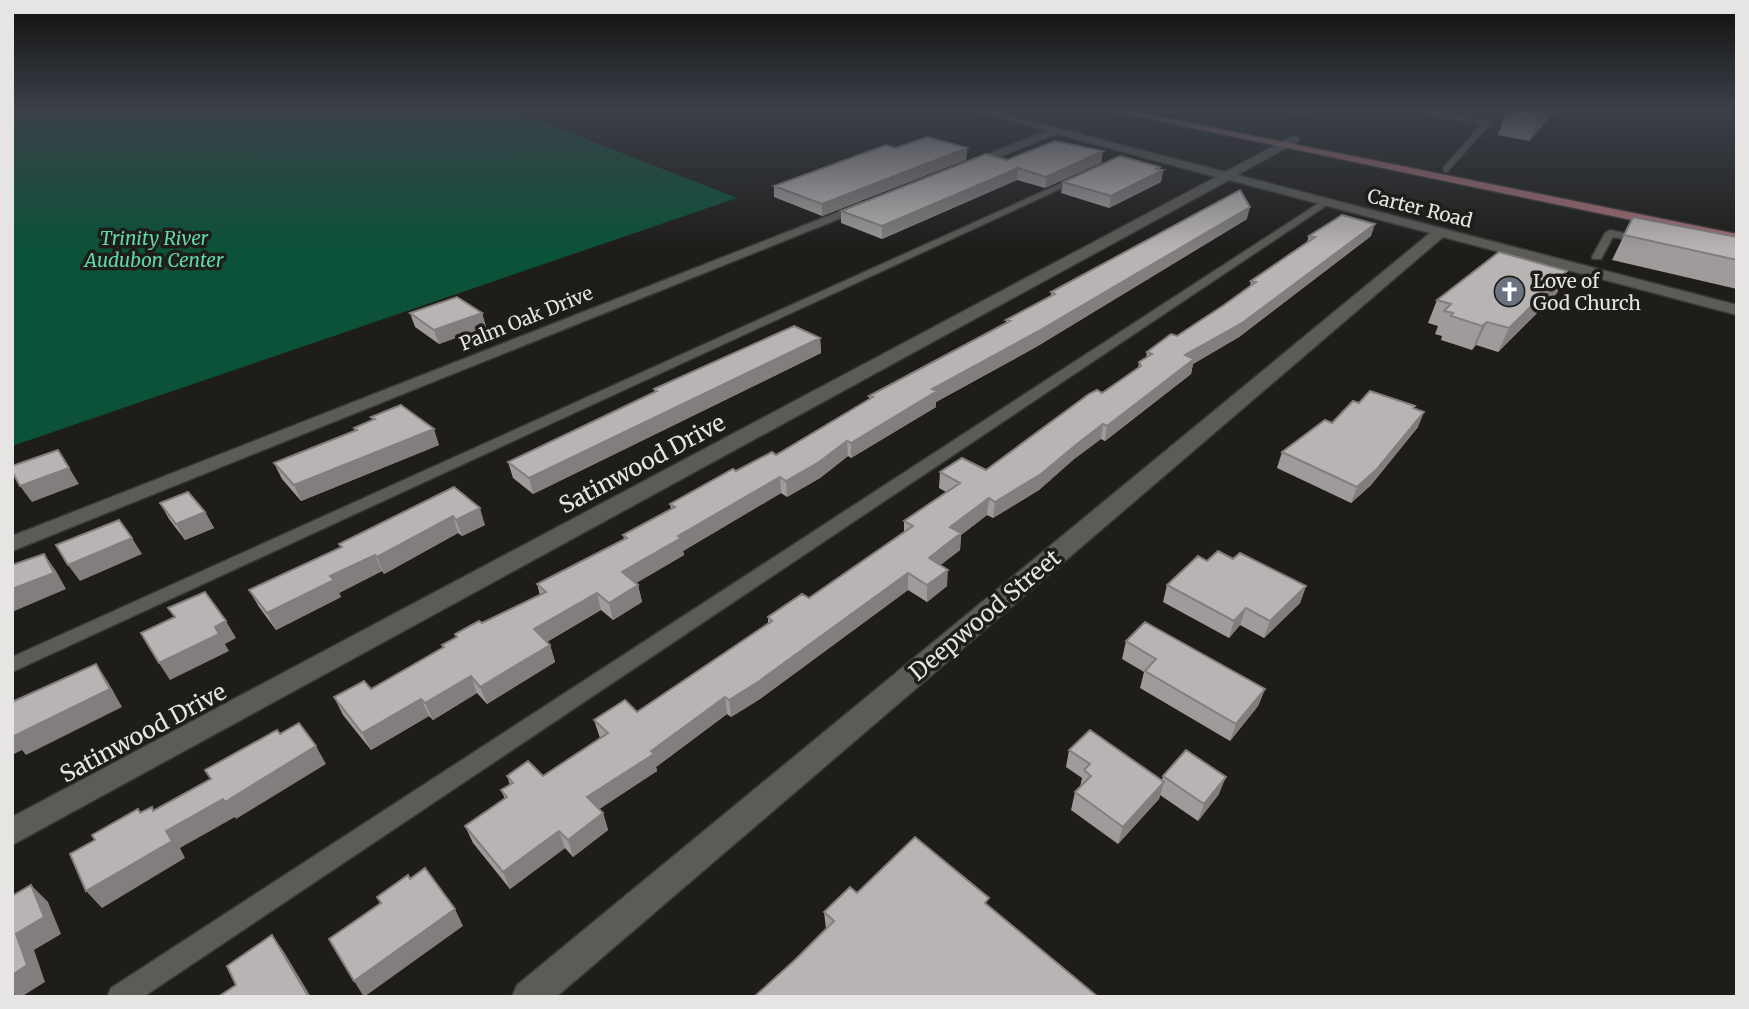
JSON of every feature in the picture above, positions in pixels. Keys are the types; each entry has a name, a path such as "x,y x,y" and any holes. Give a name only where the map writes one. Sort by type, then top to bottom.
{"main road":[{"path":"1355,156 1737,238"},
{"path":"1371,156 1737,227"}],"street":[{"path":"953,172 993,156"},
{"name":"Carter Road","path":"1147,156 1737,310"},
{"name":"Satinwood Drive","path":"12,832 1263,156"},
{"name":"Palm Oak Drive","path":"12,544 876,202"},
{"name":"Deepwood Street","path":"529,997 1440,232"}],"lane":[{"path":"12,665 1129,156"},
{"path":"1447,169 1458,156"},
{"path":"120,997 1325,203"},
{"path":"1597,257 1610,233 1660,244"}],"green space":[{"name":"Trinity River Audubon Center","path":"12,156 630,156 737,198 12,446"}],"building":[{"path":"856,156 946,156 822,204 774,186"},
{"path":"981,156 1007,160 1017,156 1092,156 1046,177 1018,168 882,226 841,211"},
{"path":"1120,156 1163,170 1111,196 1063,182"},
{"path":"1240,190 1250,207 1037,332 932,389 937,391 851,443 847,441 819,462 786,481 780,477 678,536 681,538 622,572 638,585 609,603 597,593 534,629 550,645 480,687 471,676 425,703 421,699 362,733 334,697 364,681 371,689 444,647 442,645 457,637 455,634 546,592 537,584 627,538 623,535 675,507 670,504 733,469 736,471 772,452 776,455 873,397 869,396 1055,294 1051,292"},
{"path":"1342,215 1375,224 1242,323 1185,355 1194,359 1107,426 1103,424 1041,474 995,502 989,498 950,527 961,533 929,558 948,570 927,585 908,573 758,682 729,700 725,697 651,751 654,754 587,797 603,813 568,840 559,831 503,872 465,826 507,797 501,790 513,783 507,776 528,761 543,776 608,733 594,720 625,700 637,712 772,621 768,617 802,594 809,598 913,526 904,521 960,483 940,472 962,458 986,470 1089,394 1097,390 1102,393 1141,366 1139,362 1152,354 1147,352 1171,334 1177,336 1224,305 1256,282 1251,281 1315,237 1309,236"},
{"path":"1633,217 1737,237 1737,260 1624,235"},
{"path":"1499,252 1567,271 1509,328 1487,322 1482,326 1444,311 1451,304 1437,300"},
{"path":"457,297 482,313 434,330 410,313"},
{"path":"794,326 820,338 529,478 508,462 657,391 654,389"},
{"path":"1370,391 1415,406 1413,408 1424,412 1377,469 1357,487 1282,452 1325,420 1332,423 1353,401 1359,403"},
{"path":"401,405 434,429 294,485 274,463 357,430 354,428 375,419 371,417"},
{"path":"58,450 69,468 20,486 12,466"},
{"path":"454,487 480,508 456,520 453,516 377,557 375,555 330,576 334,580 267,613 249,590 342,547 339,544"},
{"path":"188,492 205,512 176,524 160,503"},
{"path":"119,520 132,538 68,565 56,545"},
{"path":"1218,551 1233,559 1240,553 1306,586 1270,621 1246,608 1234,621 1167,585 1198,556 1207,561"},
{"path":"44,554 54,573 12,589 12,565"},
{"path":"205,592 226,621 215,627 219,634 159,663 141,633 175,617 168,608"},
{"path":"1145,622 1265,689 1236,724 1145,671 1156,659 1126,641"},
{"path":"96,664 110,689 12,737 12,702"},
{"path":"299,723 316,746 225,802 223,799 166,831 172,841 86,891 70,854 95,840 92,835 138,809 140,813 152,807 153,811 211,779 205,770 277,730 280,734"},
{"path":"1090,730 1164,782 1123,827 1075,792 1091,776 1084,770 1090,764 1069,750"},
{"path":"1186,750 1226,777 1204,804 1163,776"},
{"path":"915,837 989,898 985,903 1098,997 754,997 834,921 824,912 850,887 857,893"},
{"path":"425,868 455,909 354,981 329,939 381,903 377,897 408,875 410,879"},
{"path":"31,885 44,917 16,934 27,965 12,975 12,896"},
{"path":"272,935 308,996 218,997 236,985 227,966"}],"place":[{"name":"Love of God Church","path":"1510,292"}]}
